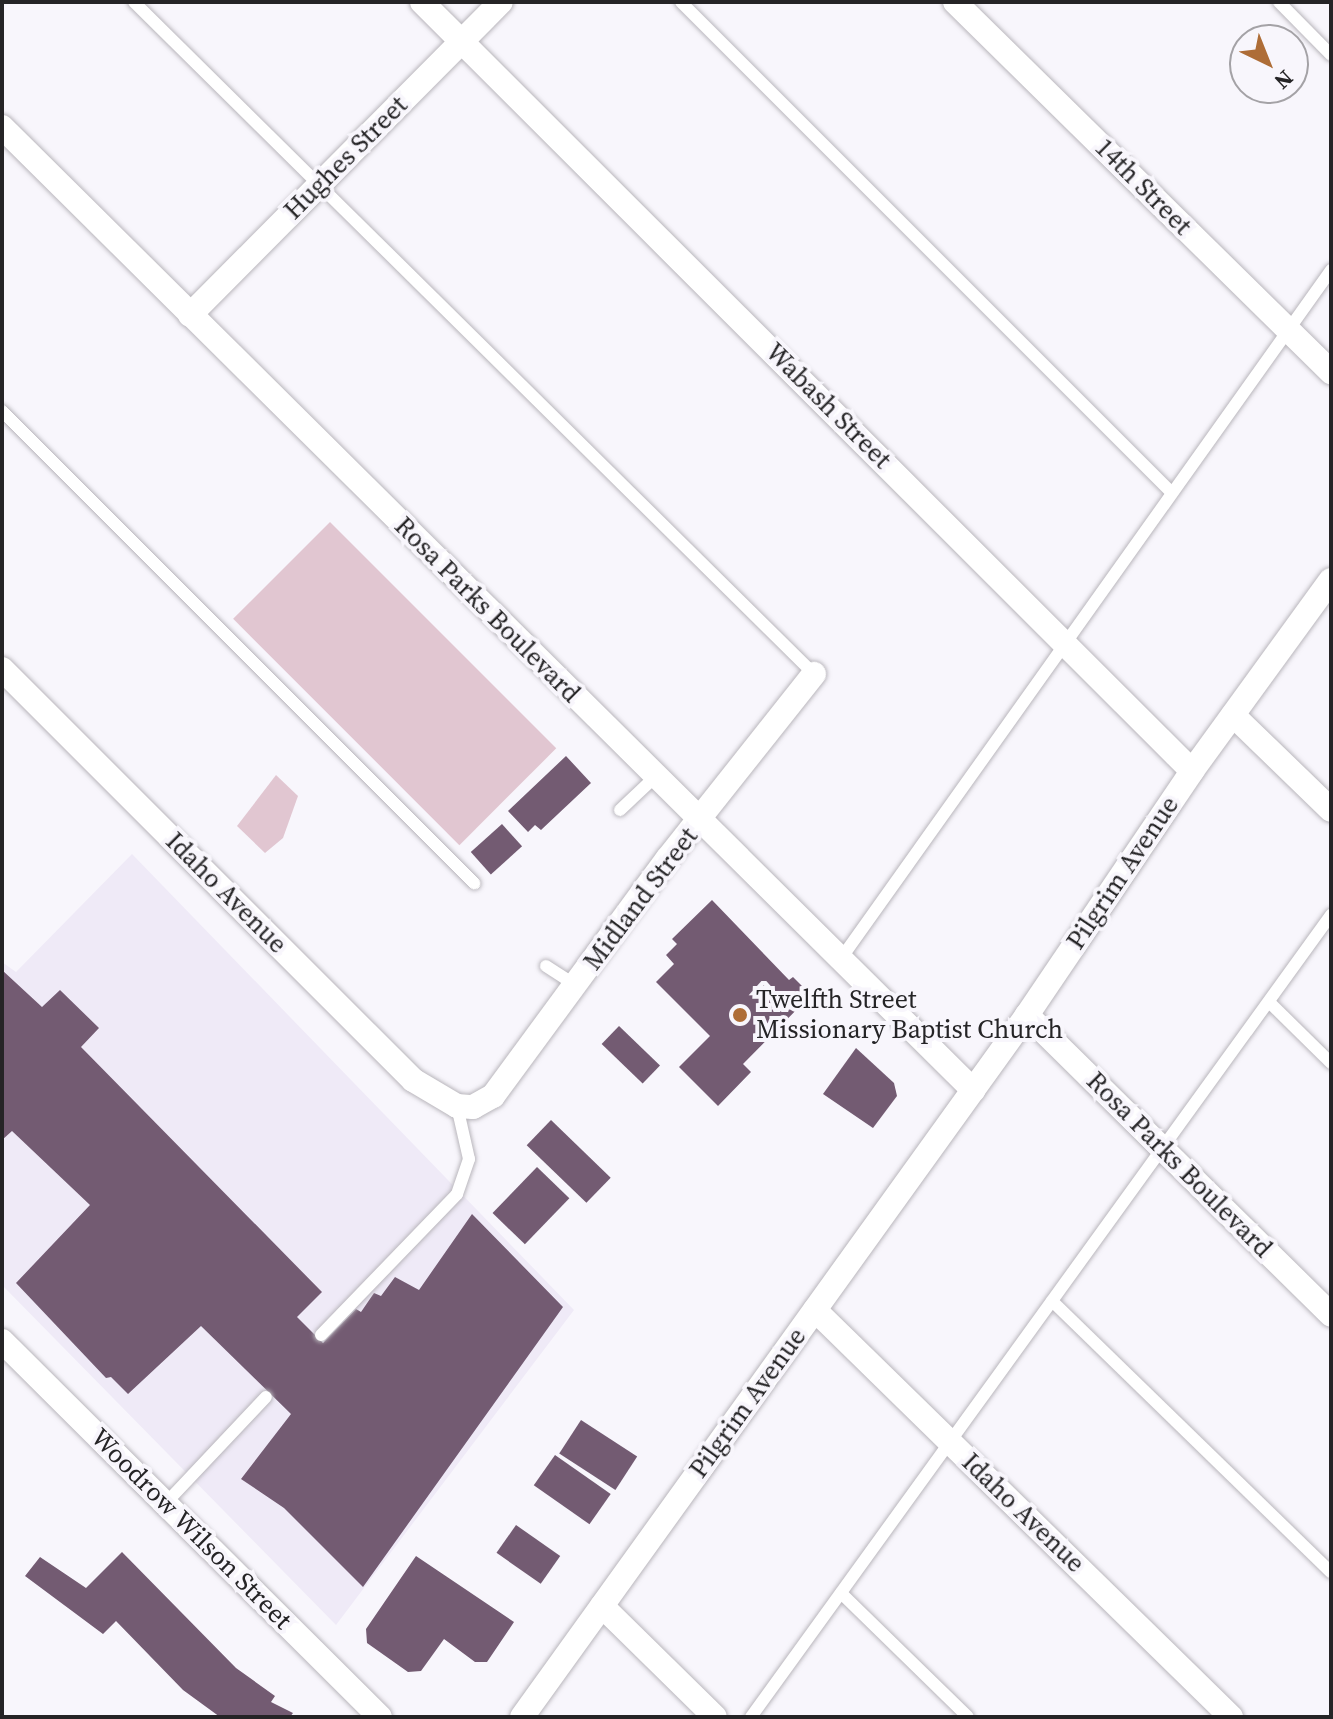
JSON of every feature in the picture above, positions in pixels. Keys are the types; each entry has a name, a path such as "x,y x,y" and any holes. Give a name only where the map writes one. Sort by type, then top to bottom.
{"street":[{"name":"Wabash Street","path":"422,2 1192,771"},
{"name":"Hughes Street","path":"190,315 501,2"},
{"name":"14th Street","path":"955,2 1331,372"},
{"name":"Rosa Parks Boulevard","path":"2,127 973,1090"},
{"path":"1331,580 1233,715 1331,810"},
{"name":"Idaho Avenue","path":"2,669 413,1080 457,1106"},
{"name":"Midland Street","path":"457,1106 473,1107 493,1096 814,674"},
{"name":"Pilgrim Avenue","path":"522,1717 1027,1015 1233,715"},
{"name":"Rosa Parks Boulevard","path":"1027,1015 1331,1315"},
{"name":"Idaho Avenue","path":"815,1310 1231,1717"},
{"name":"Woodrow Wilson Street","path":"2,1341 380,1717"},
{"path":"602,1606 715,1717"}],"lane":[{"path":"134,2 814,674"},
{"path":"681,2 1172,493"},
{"path":"1279,2 1331,55"},
{"path":"840,960 1331,270"},
{"path":"2,411 474,883"},
{"path":"620,810 655,777"},
{"path":"751,1717 1331,915"},
{"path":"546,966 575,985"},
{"path":"1269,1002 1331,1063"},
{"path":"321,1335 457,1194 469,1159 457,1106"},
{"path":"1052,1301 1331,1572"},
{"path":"165,1504 266,1397"},
{"path":"841,1593 968,1717"}],"shaded area":[{"path":"330,522 556,748 459,845 233,619"},
{"path":"276,775 298,796 283,838 265,853 237,826"},
{"path":"132,854 574,1310 336,1625 2,1285 2,962 16,972"}],"building":[{"path":"566,756 591,783 541,830 535,825 528,832 508,811"},
{"path":"502,824 522,846 491,874 471,852"},
{"name":"Twelfth Street Missionary Baptist Church","path":"712,900 789,980 793,977 811,995 743,1064 751,1072 718,1106 679,1067 710,1036 656,982 674,964 666,955 677,944 672,939"},
{"path":"2,970 42,1007 60,990 99,1028 81,1047 322,1292 297,1317 323,1343 356,1309 361,1312 374,1293 381,1296 395,1277 419,1290 472,1214 563,1307 363,1587 284,1508 241,1479 291,1414 201,1326 128,1394 111,1377 106,1378 16,1283 90,1205 12,1131 2,1140"},
{"path":"619,1026 660,1066 643,1084 602,1044"},
{"path":"856,1048 894,1083 897,1096 873,1128 823,1094"},
{"path":"551,1120 611,1178 586,1203 527,1145"},
{"path":"537,1167 569,1198 525,1244 493,1213"},
{"path":"581,1420 637,1456 615,1490 559,1454"},
{"path":"555,1455 611,1494 589,1524 534,1485"},
{"path":"516,1525 560,1556 541,1584 496,1553"},
{"path":"122,1552 236,1668 275,1696 271,1702 293,1713 290,1717 220,1717 183,1690 116,1621 103,1634 25,1576 40,1557 86,1588"},
{"path":"416,1556 514,1622 487,1662 475,1662 444,1639 421,1671 408,1672 367,1643 366,1629"}],"place":[{"name":"Twelfth Street Missionary Baptist Church","path":"740,1015"}]}
